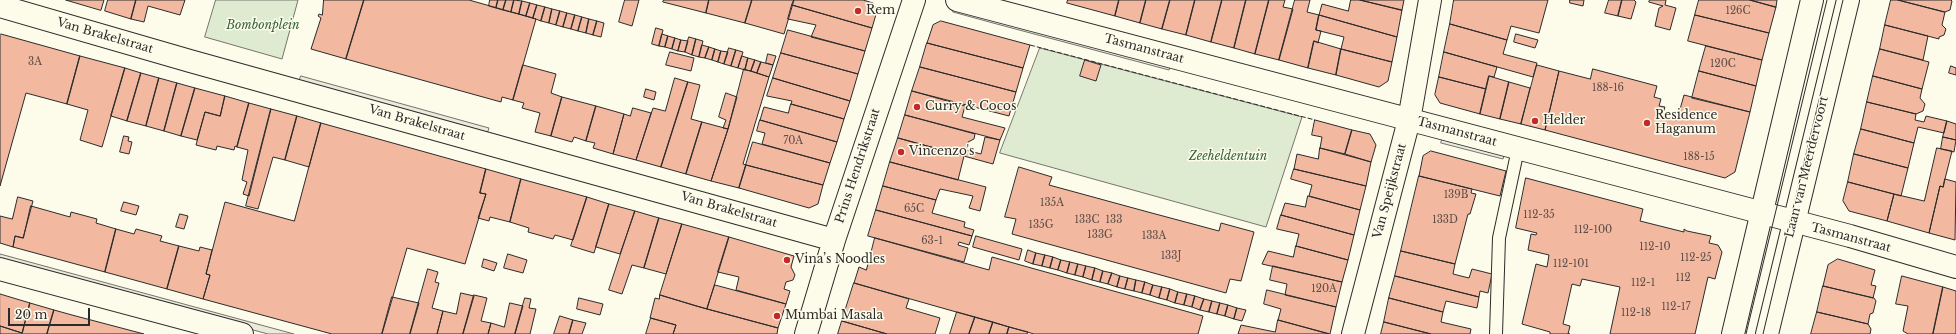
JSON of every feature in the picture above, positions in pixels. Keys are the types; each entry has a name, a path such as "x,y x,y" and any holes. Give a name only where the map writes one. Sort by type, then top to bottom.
{"street":[{"name":"Prins Hendrikstraat","path":"806,334 834,240 914,0"},
{"name":"Tasmanstraat","path":"957,0 1850,236 1956,267"},
{"name":"Van Speijkstraat","path":"1353,334 1409,120 1430,0"},
{"path":"1733,334 1812,0"},
{"name":"Laan van Meerdervoort","path":"1767,334 1848,0"},
{"name":"Van Brakelstraat","path":"0,6 190,61 834,240"},
{"path":"0,269 242,334"}],"lane":[{"path":"1496,334 1499,238 1518,149"}],"green space":[{"name":"Bombonplein","path":"216,0 298,0 282,59 205,37"},
{"name":"Zeeheldentuin","path":"1040,48 1302,117 1266,227 1000,153"}],"shaded area":[{"path":"955,6 1171,64 1169,70 993,23 953,12"},
{"path":"301,76 489,128 487,134 299,82"},
{"path":"1443,137 1505,153 1503,159 1441,143"},
{"path":"0,254 294,334 268,334 0,261"}],"building":[{"path":"66,0 104,0 101,10"},
{"path":"108,0 136,0 131,19 105,11"},
{"path":"136,0 185,0 180,15 148,6 144,22 131,19"},
{"path":"324,0 364,0 346,59 311,49 321,18 318,16 319,14 322,15"},
{"path":"364,0 469,0 536,19 513,100 502,97 501,102 346,59"},
{"path":"490,0 498,0 496,8 489,6"},
{"path":"498,0 506,0 503,10 496,8"},
{"path":"506,0 514,0 511,12 503,10"},
{"path":"514,0 522,1 519,14 511,12"},
{"path":"625,0 639,0 632,26 619,22"},
{"path":"664,0 709,0 706,13 663,2"},
{"path":"709,0 752,0 745,23 706,13"},
{"path":"752,0 794,0 784,34 745,23"},
{"path":"794,0 863,0 873,3 877,11 872,28 792,5"},
{"path":"1068,0 1119,0 1115,16 1067,3"},
{"path":"1119,0 1146,0 1140,23 1115,16"},
{"path":"1146,0 1170,0 1162,29 1140,23"},
{"path":"1170,0 1195,0 1186,35 1162,29"},
{"path":"1195,0 1222,0 1211,42 1186,35"},
{"path":"1222,0 1246,0 1234,48 1211,42"},
{"path":"1246,0 1269,0 1255,54 1234,48"},
{"path":"1269,0 1285,0 1283,7 1293,9 1279,60 1255,54"},
{"path":"1295,0 1310,0 1307,12 1319,15 1316,30 1321,31 1318,43 1314,41 1308,68 1279,60"},
{"path":"1351,0 1360,0 1402,10 1397,37 1319,15 1322,4 1348,11"},
{"path":"1360,0 1404,0 1402,10"},
{"path":"1454,0 1548,0 1539,33 1511,26 1507,40 1450,24"},
{"path":"1570,0 1584,0 1583,6 1570,3"},
{"path":"1609,0 1622,0 1618,16 1605,13"},
{"path":"1622,0 1634,0 1636,2 1631,19 1618,16"},
{"path":"1650,0 1666,0 1665,5 1676,8 1670,30 1655,26 1659,8 1663,6 1649,2"},
{"path":"1699,0 1750,0 1776,7 1769,33 1695,15"},
{"path":"1750,0 1777,0 1776,7"},
{"path":"1891,0 1898,0 1945,12 1942,25 1946,29 1944,35 1939,37 1939,39 1885,25"},
{"path":"1898,0 1952,1 1950,10 1945,12"},
{"path":"522,1 530,3 526,16 519,14"},
{"path":"530,3 537,5 533,18 526,16"},
{"path":"537,5 545,7 541,21 533,18"},
{"path":"792,5 872,28 865,51 811,37 816,25 788,19"},
{"path":"545,7 552,9 549,23 541,21"},
{"path":"552,9 560,11 556,25 549,23"},
{"path":"560,11 567,13 563,27 556,25"},
{"path":"567,13 575,15 571,29 563,27"},
{"path":"575,15 582,17 578,31 571,29"},
{"path":"1319,15 1397,37 1392,62 1341,49 1344,37 1316,30"},
{"path":"1695,15 1769,33 1762,60 1688,41"},
{"path":"582,17 589,19 586,33 578,31"},
{"path":"589,19 597,21 593,35 586,33"},
{"path":"597,21 604,23 601,37 593,35"},
{"path":"941,21 1030,45 1023,68 927,43 933,25"},
{"path":"1450,24 1507,40 1503,54 1537,63 1533,77 1444,52"},
{"path":"1885,25 1928,36 1923,60 1880,49"},
{"path":"656,28 663,30 659,46 652,44"},
{"path":"788,30 865,51 858,74 781,53"},
{"path":"1,34 80,56 67,104 26,93 0,186 0,35"},
{"path":"662,34 668,36 665,47 659,46"},
{"path":"1516,34 1538,40 1535,48 1514,42"},
{"path":"668,36 675,38 672,49 665,47"},
{"path":"689,37 696,39 692,55 685,52"},
{"path":"675,38 681,40 678,51 672,49"},
{"path":"696,39 703,41 699,57 692,55"},
{"path":"681,40 688,41 685,52 678,51"},
{"path":"1314,41 1341,49 1336,75 1308,68"},
{"path":"927,43 1023,68 1016,92 920,67"},
{"path":"702,45 709,47 705,58 699,57"},
{"path":"1706,46 1762,60 1756,86 1699,71"},
{"path":"709,47 715,49 712,60 705,58"},
{"path":"729,48 736,50 731,66 724,64"},
{"path":"715,49 721,51 718,62 712,60"},
{"path":"1341,49 1392,62 1388,81 1379,87 1336,75"},
{"path":"1880,49 1929,62 1922,89 1873,76"},
{"path":"736,50 743,52 738,68 731,66"},
{"path":"721,51 728,52 724,64 718,62"},
{"path":"670,52 694,58 691,71 666,65"},
{"path":"1444,52 1497,67 1494,77 1489,76 1486,89 1439,77"},
{"path":"781,53 858,74 850,101 773,78"},
{"path":"768,54 776,56 773,65 766,63"},
{"path":"80,56 125,68 102,147 80,140 88,110 67,104"},
{"path":"742,56 748,58 745,70 738,68"},
{"path":"748,58 755,60 751,71 745,70"},
{"path":"755,60 761,62 757,73 751,71"},
{"path":"1085,60 1101,65 1096,81 1080,76"},
{"path":"761,62 773,65 769,77 757,73"},
{"path":"523,65 556,74 551,93 562,97 551,136 535,132 540,113 522,108 524,103 513,100"},
{"path":"1537,65 1559,71 1545,130 1521,124"},
{"path":"1951,66 1956,68 1956,75 1949,73"},
{"path":"920,67 1016,92 1009,116 912,91"},
{"path":"125,68 141,73 127,121 111,116"},
{"path":"744,69 769,77 743,164 746,165 739,188 711,181 728,129"},
{"name":"Residence Haganum","path":"1593,69 1657,86 1654,97 1661,99 1659,106 1665,107 1662,116 1677,120 1684,95 1750,112 1735,172 1725,178 1545,130 1559,71 1590,79"},
{"path":"1699,71 1756,86 1750,112 1692,98"},
{"path":"141,73 159,78 146,126 127,121"},
{"path":"1489,76 1509,82 1500,119 1480,114"},
{"path":"1873,76 1922,89 1920,98 1925,104 1923,111 1916,114 1867,102"},
{"path":"1439,77 1486,89 1480,114 1440,103 1435,95"},
{"path":"159,78 177,83 164,131 146,126"},
{"path":"675,78 688,82 661,167 636,160 653,108 665,111"},
{"path":"773,78 850,101 844,119 791,104 792,101 767,96"},
{"path":"688,82 700,85 691,119 702,122 686,174 661,167"},
{"path":"1509,82 1530,88 1521,124 1500,119"},
{"path":"177,83 195,88 181,136 164,131"},
{"path":"195,88 225,96 220,116 205,112 197,140 181,136"},
{"path":"646,89 656,92 654,100 644,97"},
{"path":"912,91 965,106 962,117 1005,128 1000,140 905,115"},
{"path":"726,93 737,97 728,129 723,128 726,120 719,117"},
{"path":"225,96 249,103 237,147 235,146 234,150 217,146 216,150 196,145 205,112 220,116"},
{"path":"562,97 596,106 586,141 574,137 572,142 551,136"},
{"path":"1867,102 1916,114 1915,120 1924,122 1926,116 1947,121 1944,133 1918,127 1914,143 1861,129"},
{"path":"249,103 271,109 249,196 243,194 247,182 242,180 248,150 237,147"},
{"path":"791,104 844,119 837,142 760,120 764,107 788,113"},
{"path":"596,106 624,114 613,154 593,148 595,143 586,141"},
{"path":"633,108 651,113 636,160 613,154 624,114 630,116"},
{"path":"271,109 297,116 285,160 273,157 258,209 246,206"},
{"path":"905,115 975,134 974,139 968,142 966,150 981,154 985,137 1000,140 993,164 898,138"},
{"path":"297,116 321,123 309,167 285,160"},
{"path":"760,120 837,142 830,163 762,144 765,133 757,131"},
{"path":"1315,120 1352,130 1345,154 1320,148 1322,137 1312,135"},
{"path":"1947,121 1956,124 1956,140 1943,137"},
{"path":"702,122 728,129 711,181 686,174"},
{"path":"321,123 486,169 480,193 486,194 465,264 407,248 382,334 332,334 203,299 210,275 206,274 225,202 294,221"},
{"path":"1861,129 1914,143 1908,168 1854,154"},
{"path":"1352,130 1370,134 1376,145 1371,162 1345,154"},
{"path":"124,136 129,137 128,141 132,142 129,154 120,152"},
{"path":"1943,137 1956,140 1954,152 1941,149"},
{"path":"898,138 964,156 958,180 890,162"},
{"path":"753,142 830,163 823,185 746,165"},
{"path":"1320,148 1371,162 1366,186 1294,169 1297,154 1318,159"},
{"path":"1937,148 1952,151 1943,187 1940,186 1929,233 1887,221 1894,194 1924,201"},
{"path":"1431,151 1506,171 1500,196 1419,176 1423,156"},
{"path":"1854,154 1908,168 1901,196 1848,182"},
{"path":"890,162 986,187 980,211 969,208 973,196 940,189 936,200 883,186"},
{"path":"746,165 823,185 818,204 809,208 739,188"},
{"path":"1019,167 1052,177 1049,185 1219,231 1221,223 1254,232 1241,281 1230,279 1226,293 1012,234 1016,219 1005,217"},
{"path":"486,169 521,179 510,222 490,217 489,221 478,218 486,194 480,193"},
{"path":"1294,169 1366,186 1360,210 1309,196 1312,185 1291,179"},
{"path":"1419,176 1472,189 1471,193 1476,194 1470,214 1468,214 1455,264 1401,251"},
{"path":"1526,178 1643,209 1640,221 1684,232 1684,229 1711,236 1709,243 1718,245 1722,252 1715,279 1708,277 1695,334 1610,334 1620,287 1582,279 1580,286 1572,284 1563,324 1570,326 1568,334 1550,334 1550,332 1522,324 1536,264 1547,267 1549,255 1528,250 1531,234 1536,235 1537,233 1516,228"},
{"path":"521,179 587,197 573,240 555,235 553,239 528,232 529,228 510,222"},
{"path":"1945,179 1956,182 1955,240 1929,233 1940,186 1943,187"},
{"path":"1848,182 1894,194 1887,221 1849,211 1843,201"},
{"path":"883,186 936,200 932,213 965,222 964,227 974,230 972,236 876,210"},
{"path":"1308,196 1360,210 1354,235 1281,215 1285,203 1305,207"},
{"path":"18,197 33,201 23,238 15,236 13,247 0,243 0,216 12,219"},
{"path":"587,197 609,204 594,253 571,246"},
{"path":"124,202 139,206 136,215 121,211"},
{"path":"609,204 635,211 620,254 596,247"},
{"path":"31,206 70,217 71,212 97,219 96,223 116,229 105,272 13,247 15,236 23,238"},
{"path":"876,210 972,236 969,245 959,242 958,245 968,248 964,262 868,236"},
{"path":"635,211 659,218 644,268 632,265 622,294 609,290"},
{"path":"180,214 188,216 184,229 176,227"},
{"path":"1281,215 1354,235 1348,260 1296,246 1299,234 1277,229"},
{"path":"659,218 682,224 666,274 644,268"},
{"path":"682,224 729,237 707,309 660,295"},
{"path":"116,229 134,234 136,229 162,236 160,241 179,246 167,289 105,272"},
{"path":"976,236 1022,249 1019,260 973,247"},
{"path":"729,237 794,256 791,267 795,275 793,280 786,282 784,289 790,291 786,304 736,290 739,277 718,272"},
{"path":"875,238 989,270 992,257 1203,316 1198,334 1034,334 854,283 859,267 866,270"},
{"path":"179,246 199,251 200,247 212,250 206,274 210,275 203,299 167,289"},
{"path":"1296,246 1348,260 1342,282 1262,264 1268,251 1293,257"},
{"path":"1028,250 1036,253 1033,264 1025,261"},
{"path":"1401,251 1455,264 1453,274 1469,278 1472,269 1492,274 1488,293 1480,291 1479,297 1395,276"},
{"path":"1036,253 1045,255 1042,266 1033,264"},
{"path":"508,254 527,260 523,273 504,268"},
{"path":"1045,255 1053,257 1050,268 1042,266"},
{"path":"1053,257 1061,260 1058,270 1050,268"},
{"path":"484,259 497,263 494,271 482,267"},
{"path":"1838,259 1875,270 1871,285 1876,286 1873,298 1823,286 1828,265"},
{"path":"1061,260 1070,262 1067,273 1058,270"},
{"path":"1070,262 1078,264 1075,275 1067,273"},
{"path":"1078,264 1086,266 1083,277 1075,275"},
{"path":"1086,266 1095,268 1092,280 1083,277"},
{"path":"1273,266 1342,282 1336,307 1285,295 1287,284 1270,280"},
{"path":"1095,268 1103,271 1100,282 1092,280"},
{"path":"428,269 438,272 435,282 439,283 432,308 443,311 437,334 410,334"},
{"path":"1103,271 1112,273 1108,284 1100,282"},
{"path":"1112,273 1120,276 1117,287 1108,284"},
{"path":"1120,276 1128,278 1125,289 1117,287"},
{"path":"1395,276 1479,297 1477,308 1446,301 1443,312 1389,298"},
{"path":"1902,276 1943,287 1933,334 1908,334 1903,331 1908,306 1896,304"},
{"path":"1128,278 1136,280 1134,291 1125,289"},
{"path":"1136,280 1145,282 1142,293 1134,291"},
{"path":"1145,282 1153,285 1150,295 1142,293"},
{"path":"854,283 909,299 906,308 940,318 935,334 887,334 842,321"},
{"path":"715,285 786,304 778,328 707,309"},
{"path":"1153,285 1162,287 1159,298 1150,295"},
{"path":"1823,286 1874,298 1876,301 1873,313 1870,314 1868,324 1817,312"},
{"path":"1162,287 1170,289 1167,300 1159,298"},
{"path":"1943,287 1956,291 1956,334 1933,334"},
{"path":"1170,289 1178,292 1175,303 1167,300"},
{"path":"1267,290 1336,307 1330,334 1278,320 1281,309 1264,304"},
{"path":"1178,292 1187,294 1184,305 1175,303"},
{"path":"461,293 474,296 463,334 437,334 443,311 456,314"},
{"path":"0,294 30,303 22,333 0,326"},
{"path":"1187,294 1195,296 1192,307 1184,305"},
{"path":"474,295 487,298 481,321 491,323 488,334 463,334"},
{"path":"660,295 778,328 777,334 673,334 676,325 650,318 655,298 659,299"},
{"path":"1195,296 1204,299 1200,310 1192,307"},
{"path":"392,297 419,303 410,334 382,334"},
{"path":"525,298 531,299 529,308 536,309 530,334 515,334"},
{"path":"579,298 603,304 600,315 577,309"},
{"path":"1389,298 1443,312 1441,322 1471,329 1470,334 1431,334 1384,322"},
{"path":"1204,299 1212,301 1209,312 1200,310"},
{"path":"1212,301 1220,303 1217,314 1209,312"},
{"path":"30,303 54,310 47,334 0,334 0,326 22,333"},
{"path":"510,303 523,306 515,334 488,334 491,323 504,327"},
{"path":"1220,303 1228,305 1225,316 1217,314"},
{"path":"1228,305 1237,308 1234,319 1225,316"},
{"path":"1237,308 1246,310 1242,321 1234,319"},
{"path":"54,310 72,315 144,334 47,334"},
{"path":"957,312 975,317 969,334 950,334"},
{"path":"1817,312 1868,324 1871,329 1870,334 1811,334"},
{"path":"560,316 573,320 569,334 554,334"},
{"path":"975,317 993,322 989,334 969,334"},
{"path":"651,318 676,325 673,334 646,334"},
{"path":"573,320 586,323 582,334 569,334"},
{"path":"1278,320 1329,334 1238,334 1241,325 1275,332"},
{"path":"842,321 887,334 838,334"},
{"path":"993,322 1009,327 1007,334 989,334"},
{"path":"1384,322 1431,334 1381,334"},
{"path":"1009,327 1028,332 1027,334 1007,334"}],"tram line":[{"path":"1746,334 1827,0"},
{"path":"1763,334 1843,0"}],"fence":[{"path":"1030,45 1315,120"}],"place":[{"name":"Rem","path":"858,11"},
{"name":"Curry & Cocos","path":"917,107"},
{"name":"Helder","path":"1535,121"},
{"name":"Residence Haganum","path":"1647,123"},
{"name":"Vincenzo's","path":"901,152"},
{"name":"Vina’s Noodles","path":"787,260"},
{"name":"Mumbai Masala","path":"777,316"}]}
